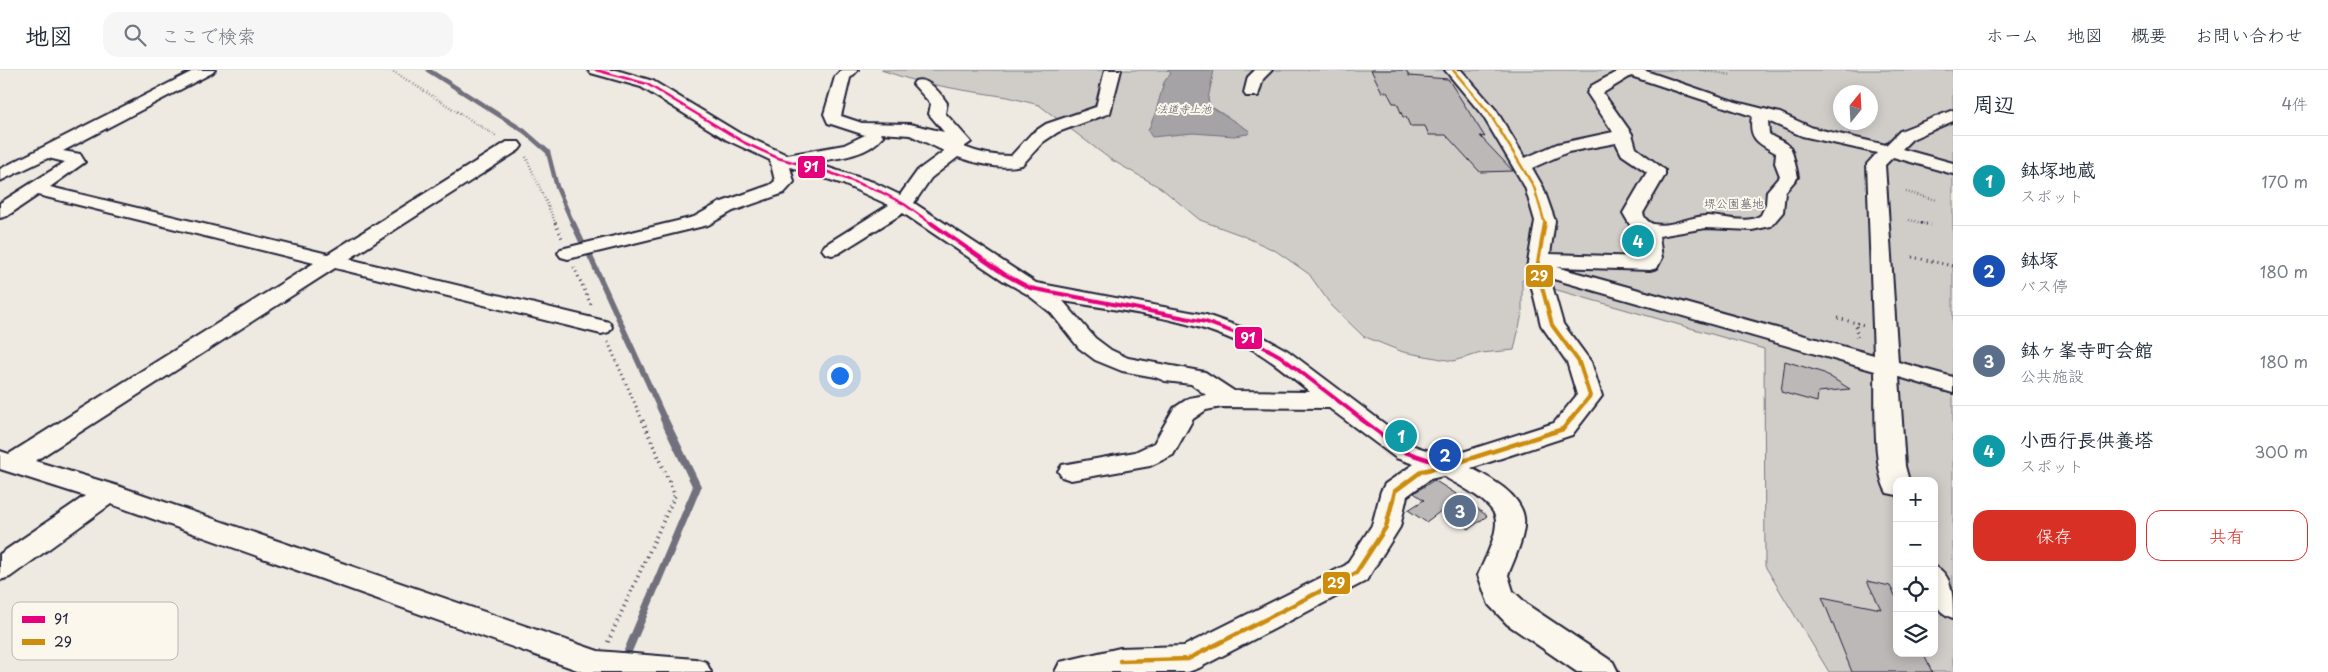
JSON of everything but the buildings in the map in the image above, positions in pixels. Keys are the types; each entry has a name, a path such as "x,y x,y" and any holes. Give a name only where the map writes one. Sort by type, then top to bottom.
{"street":[{"path":"0,176 48,153 206,70"},
{"path":"596,70 624,74 647,84 745,143 782,159 831,173 881,192 904,204 1004,274 1030,288 1059,308 1087,343 1103,355 1122,364 1197,377 1230,400"},
{"path":"782,159 864,145 874,136 871,132 862,128 840,123 834,119 832,114 843,77 850,70"},
{"path":"910,129 955,150 987,160 1016,161 1037,138 1052,128 1104,110 1113,70"},
{"path":"1252,93 1256,77 1264,70"},
{"path":"1071,672 1120,661 1188,659 1356,573 1386,527 1395,491 1422,470 1447,466 1563,429 1590,396 1579,362 1552,325 1538,264 1545,221 1534,187 1490,114 1453,70"},
{"path":"1761,114 1758,131 1760,136 1785,152 1782,158 1789,174 1789,177 1776,191 1777,204 1770,217 1759,223 1705,222 1658,230 1648,229 1640,225 1633,213 1656,176 1656,170 1628,151 1623,134 1594,93 1597,89 1629,70 1774,117 1808,132 1889,151 1953,169"},
{"path":"862,128 910,129 929,132 962,142 937,114 939,103 921,84"},
{"path":"1895,477 1892,466 1876,164 1906,135 1953,115"},
{"path":"1521,166 1563,148 1610,140 1623,134"},
{"path":"6,462 331,261 512,146"},
{"path":"832,249 904,204 924,174 955,150"},
{"path":"0,212 76,162 74,158 48,153"},
{"path":"568,253 701,221 726,207 777,189 785,182 782,159"},
{"path":"35,189 601,327"},
{"path":"1538,264 1650,264 1652,258 1648,229"},
{"path":"1538,264 1953,385"},
{"path":"1030,288 1164,312 1206,322 1238,334 1280,356 1405,452 1447,466 1477,483 1504,504 1510,518 1505,546 1494,575 1500,597 1518,615 1602,672"},
{"path":"1111,373 1181,374"},
{"path":"1071,472 1140,460 1164,449 1183,414 1198,404 1230,400 1335,400"},
{"path":"6,462 108,493 598,664 696,672"},
{"path":"0,568 108,493"},
{"path":"1938,583 1953,606"}],"path":[{"path":"391,70 525,155 675,495 598,664"},
{"path":"1700,70 1732,75"},
{"path":"1906,192 1937,200"},
{"path":"1909,220 1931,225"},
{"path":"1912,257 1953,266"},
{"path":"1838,318 1856,323"}],"green space":[{"name":"堺公園墓地","path":"881,70 1953,70 1953,672 1829,672 1765,566 1764,349 1522,280 1522,314 1514,350 1481,353 1453,361 1403,352 1363,336 1331,305 1309,274 1276,251 1241,235 1200,220 1161,188 1110,159 1039,105 1008,97 915,81"}],"water":[{"name":"法道寺上池","path":"1167,70 1214,70 1208,99 1210,106 1250,131 1248,134 1234,136 1193,133 1152,137 1148,131 1164,82 1171,73"}],"waterway":[{"path":"428,70 524,131 548,152 557,187 573,224"},
{"path":"573,223 582,242"},
{"path":"590,256 665,420"},
{"path":"628,651 697,487 664,419"}],"transit line":[{"name":"91","path":"596,70 647,84 745,143 778,158 831,173 881,192 904,204 1004,274 1030,288 1206,322 1246,337 1280,356 1405,452 1447,466"},
{"name":"29","path":"1120,661 1188,659 1356,573 1386,527 1395,491 1422,471 1447,466 1563,429 1590,396 1579,362 1552,325 1537,268 1545,221 1534,187 1490,114 1453,70"}],"place":[{"name":"小西行長供養塔","path":"1638,241"},
{"name":"鉢塚地蔵","path":"1401,436"},
{"name":"鉢塚","path":"1445,455"},
{"name":"鉢ヶ峯寺町会館","path":"1460,511"}]}
